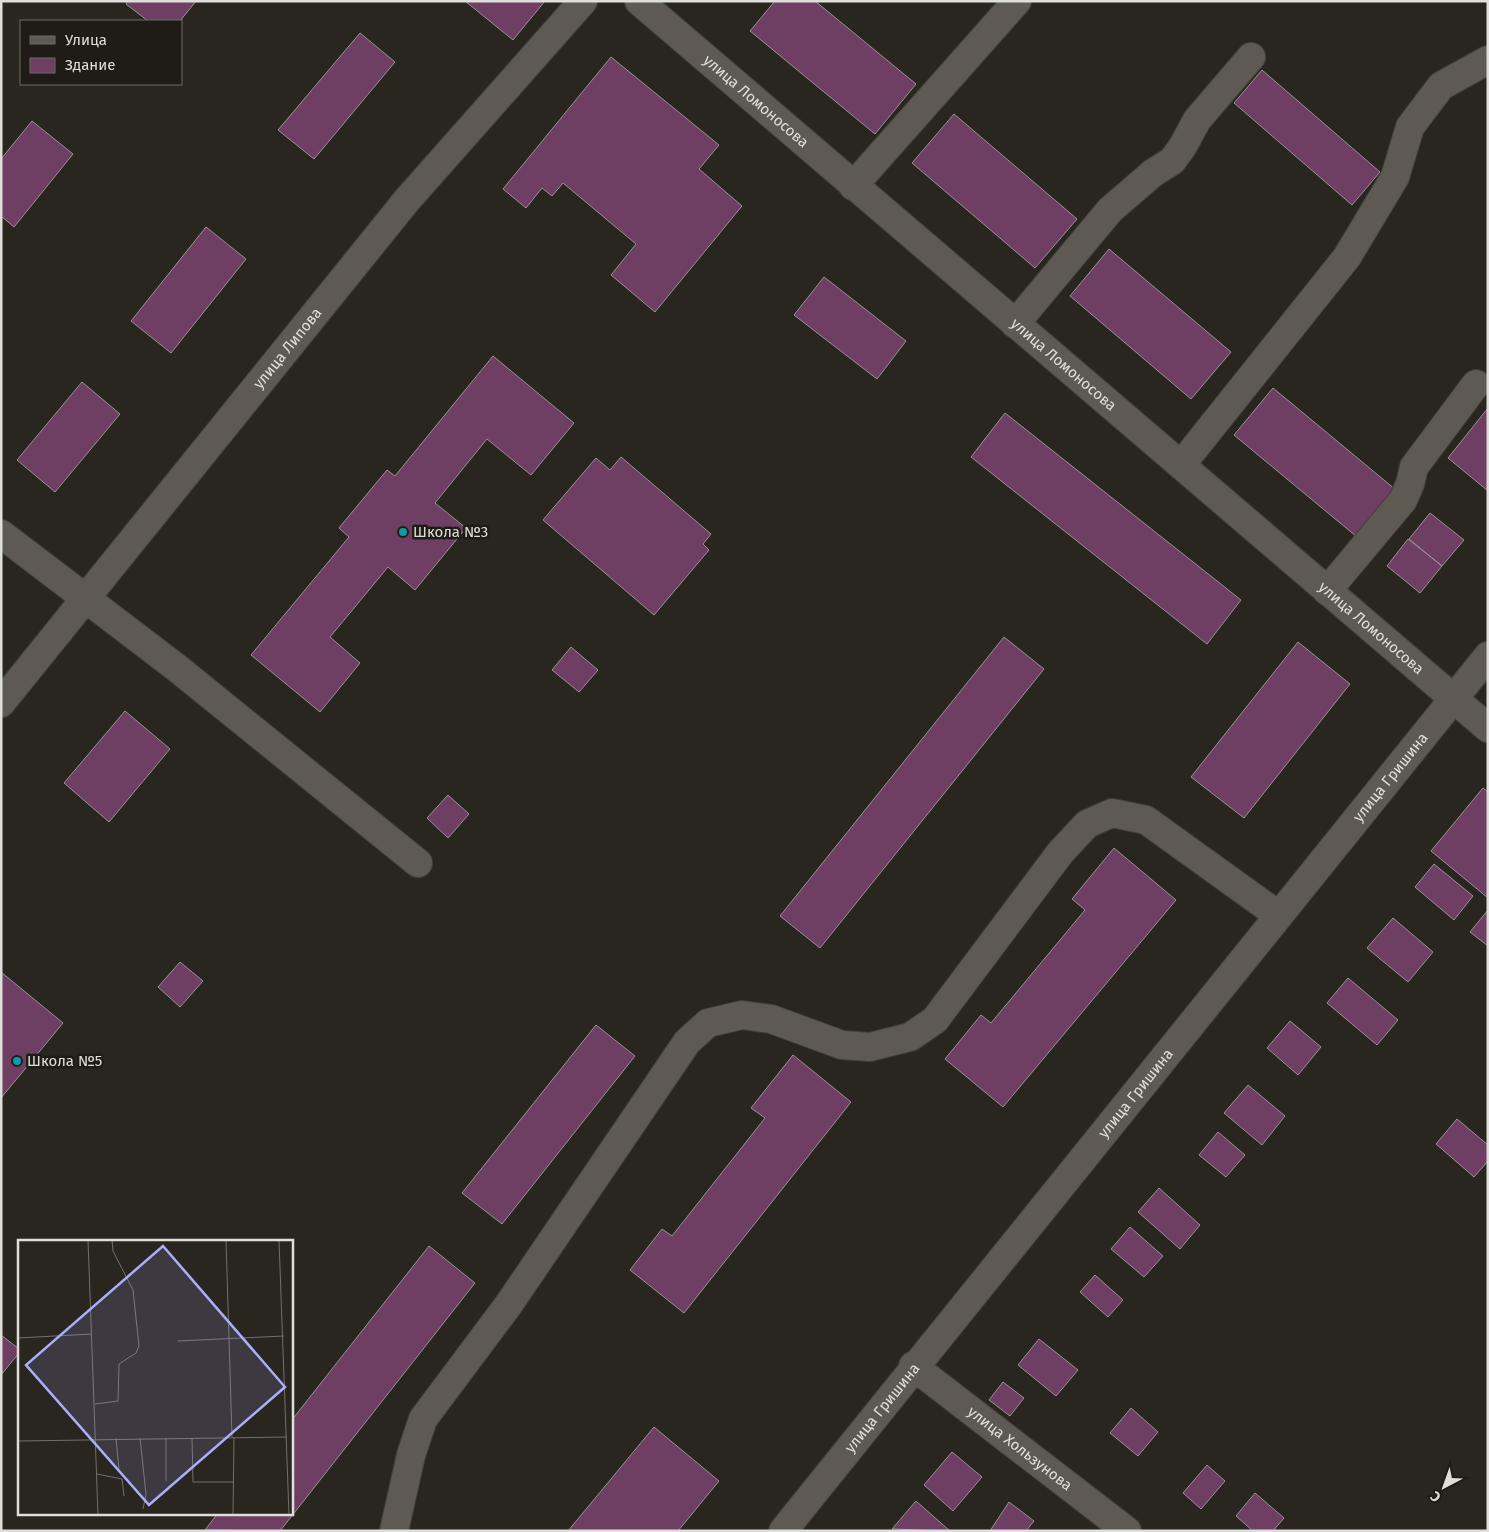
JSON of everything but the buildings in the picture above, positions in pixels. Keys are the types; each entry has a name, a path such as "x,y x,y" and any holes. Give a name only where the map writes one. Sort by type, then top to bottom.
{"street":[{"name":"улица Липова","path":"1,703 407,200 583,1"},
{"name":"улица Ломоносова","path":"639,1 1488,728"},
{"path":"853,186 1017,1"},
{"path":"1015,324 1110,210 1153,172 1172,161 1197,120 1251,57"},
{"path":"1181,465 1347,257 1395,177 1410,127 1441,86 1488,60"},
{"path":"1327,591 1403,500 1410,484 1414,467 1476,384"},
{"path":"1,534 176,668 418,863"},
{"name":"улица Гришина","path":"783,1531 913,1366 1488,656"},
{"path":"394,1531 411,1455 423,1419 510,1304 687,1042 708,1023 742,1015 772,1019 842,1045 870,1047 910,1037 934,1020 1060,852 1087,824 1112,813 1146,820 1278,915"},
{"name":"улица Хользунова","path":"913,1366 1127,1531"}],"place":[{"name":"Школа №3","path":"403,532"},
{"name":"Школа №5","path":"17,1061"}]}
